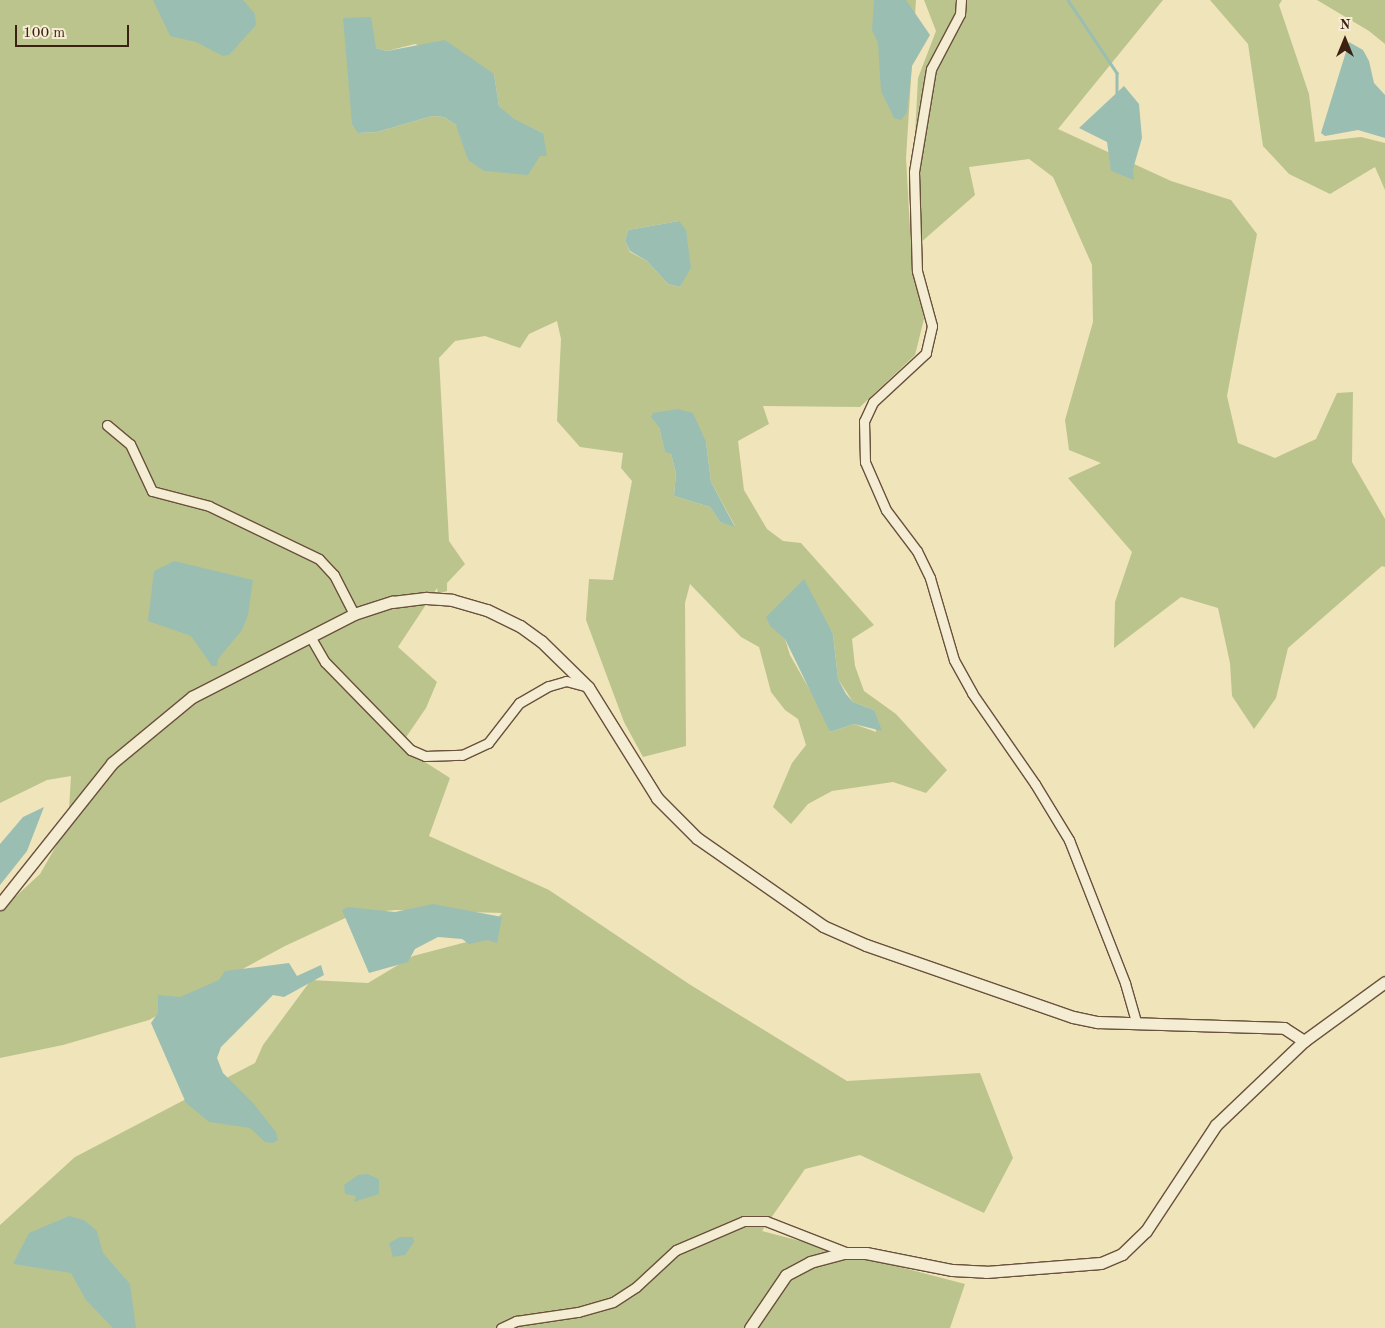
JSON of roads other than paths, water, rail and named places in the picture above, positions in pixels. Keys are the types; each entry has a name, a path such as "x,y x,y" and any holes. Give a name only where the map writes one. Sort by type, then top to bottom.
{"street":[{"path":"961,0 960,14 931,69 914,172 917,271 932,326 926,353 873,402 864,421 865,462 886,510 917,551 930,578 958,668 1069,840 1125,983 1136,1021"},
{"path":"107,425 130,444 152,491 208,506 319,559 334,575 354,614"},
{"path":"0,904 112,763 159,722 192,697 311,638 354,614 392,602 426,598 452,600 487,610 541,641 588,687 657,798 697,838 823,926 866,945 1073,1018 1097,1022 1136,1021 1284,1028 1304,1041"},
{"path":"311,638 325,662 411,750 425,756 462,755 488,744 519,703 549,686 566,681 588,687"},
{"path":"750,1328 786,1275 810,1262 848,1253 866,1253 952,1270 986,1272 1101,1263 1122,1254 1146,1230 1216,1125 1304,1041 1385,982"},
{"path":"501,1328 516,1321 578,1312 613,1302 636,1287 676,1250 744,1221 766,1221 848,1253"}],"water":[{"path":"153,0 243,0 255,14 256,25 229,55 223,56 196,42 170,36"},
{"path":"874,0 906,0 930,35 912,66 907,112 901,120 894,118 881,91 878,43 872,30"},
{"path":"371,17 376,48 387,51 445,40 494,74 499,106 514,119 543,133 547,156 540,156 528,175 484,171 468,160 456,125 444,117 432,116 377,132 358,133 352,124 343,18"},
{"path":"1349,42 1363,50 1369,61 1374,83 1385,95 1385,138 1358,130 1325,136 1321,133"},
{"path":"1124,86 1139,104 1142,138 1133,169 1134,180 1111,171 1107,142 1079,128"},
{"path":"679,221 686,230 691,268 680,287 668,284 647,261 630,251 625,241 628,230"},
{"path":"678,409 693,413 706,442 711,482 735,527 720,522 710,507 674,496 676,473 671,454 665,452 659,427 651,417 653,413"},
{"path":"174,561 253,580 248,615 242,630 218,659 217,666 212,666 191,636 148,621 154,571"},
{"path":"804,579 833,634 838,679 853,702 874,710 882,731 854,724 830,732 785,639 770,626 766,617"},
{"path":"44,807 27,851 0,885 0,844 23,817"},
{"path":"433,904 502,917 497,943 487,940 469,944 462,939 438,937 415,949 408,962 369,973 342,910 348,907 395,912"},
{"path":"289,963 297,976 321,965 324,975 284,997 273,995 221,1047 217,1058 223,1073 253,1103 276,1132 278,1140 273,1143 265,1142 250,1128 209,1122 186,1103 151,1023 158,1013 158,995 180,997 219,980 225,971"},
{"path":"367,1174 379,1179 379,1194 354,1202 356,1196 345,1194 344,1185 358,1175"},
{"path":"69,1216 84,1220 97,1231 103,1253 130,1284 136,1328 113,1328 86,1300 71,1273 13,1264 29,1233"},
{"path":"400,1237 413,1237 414,1242 405,1255 393,1257 389,1243"}],"waterway":[{"path":"1068,0 1117,73 1117,94"}]}
